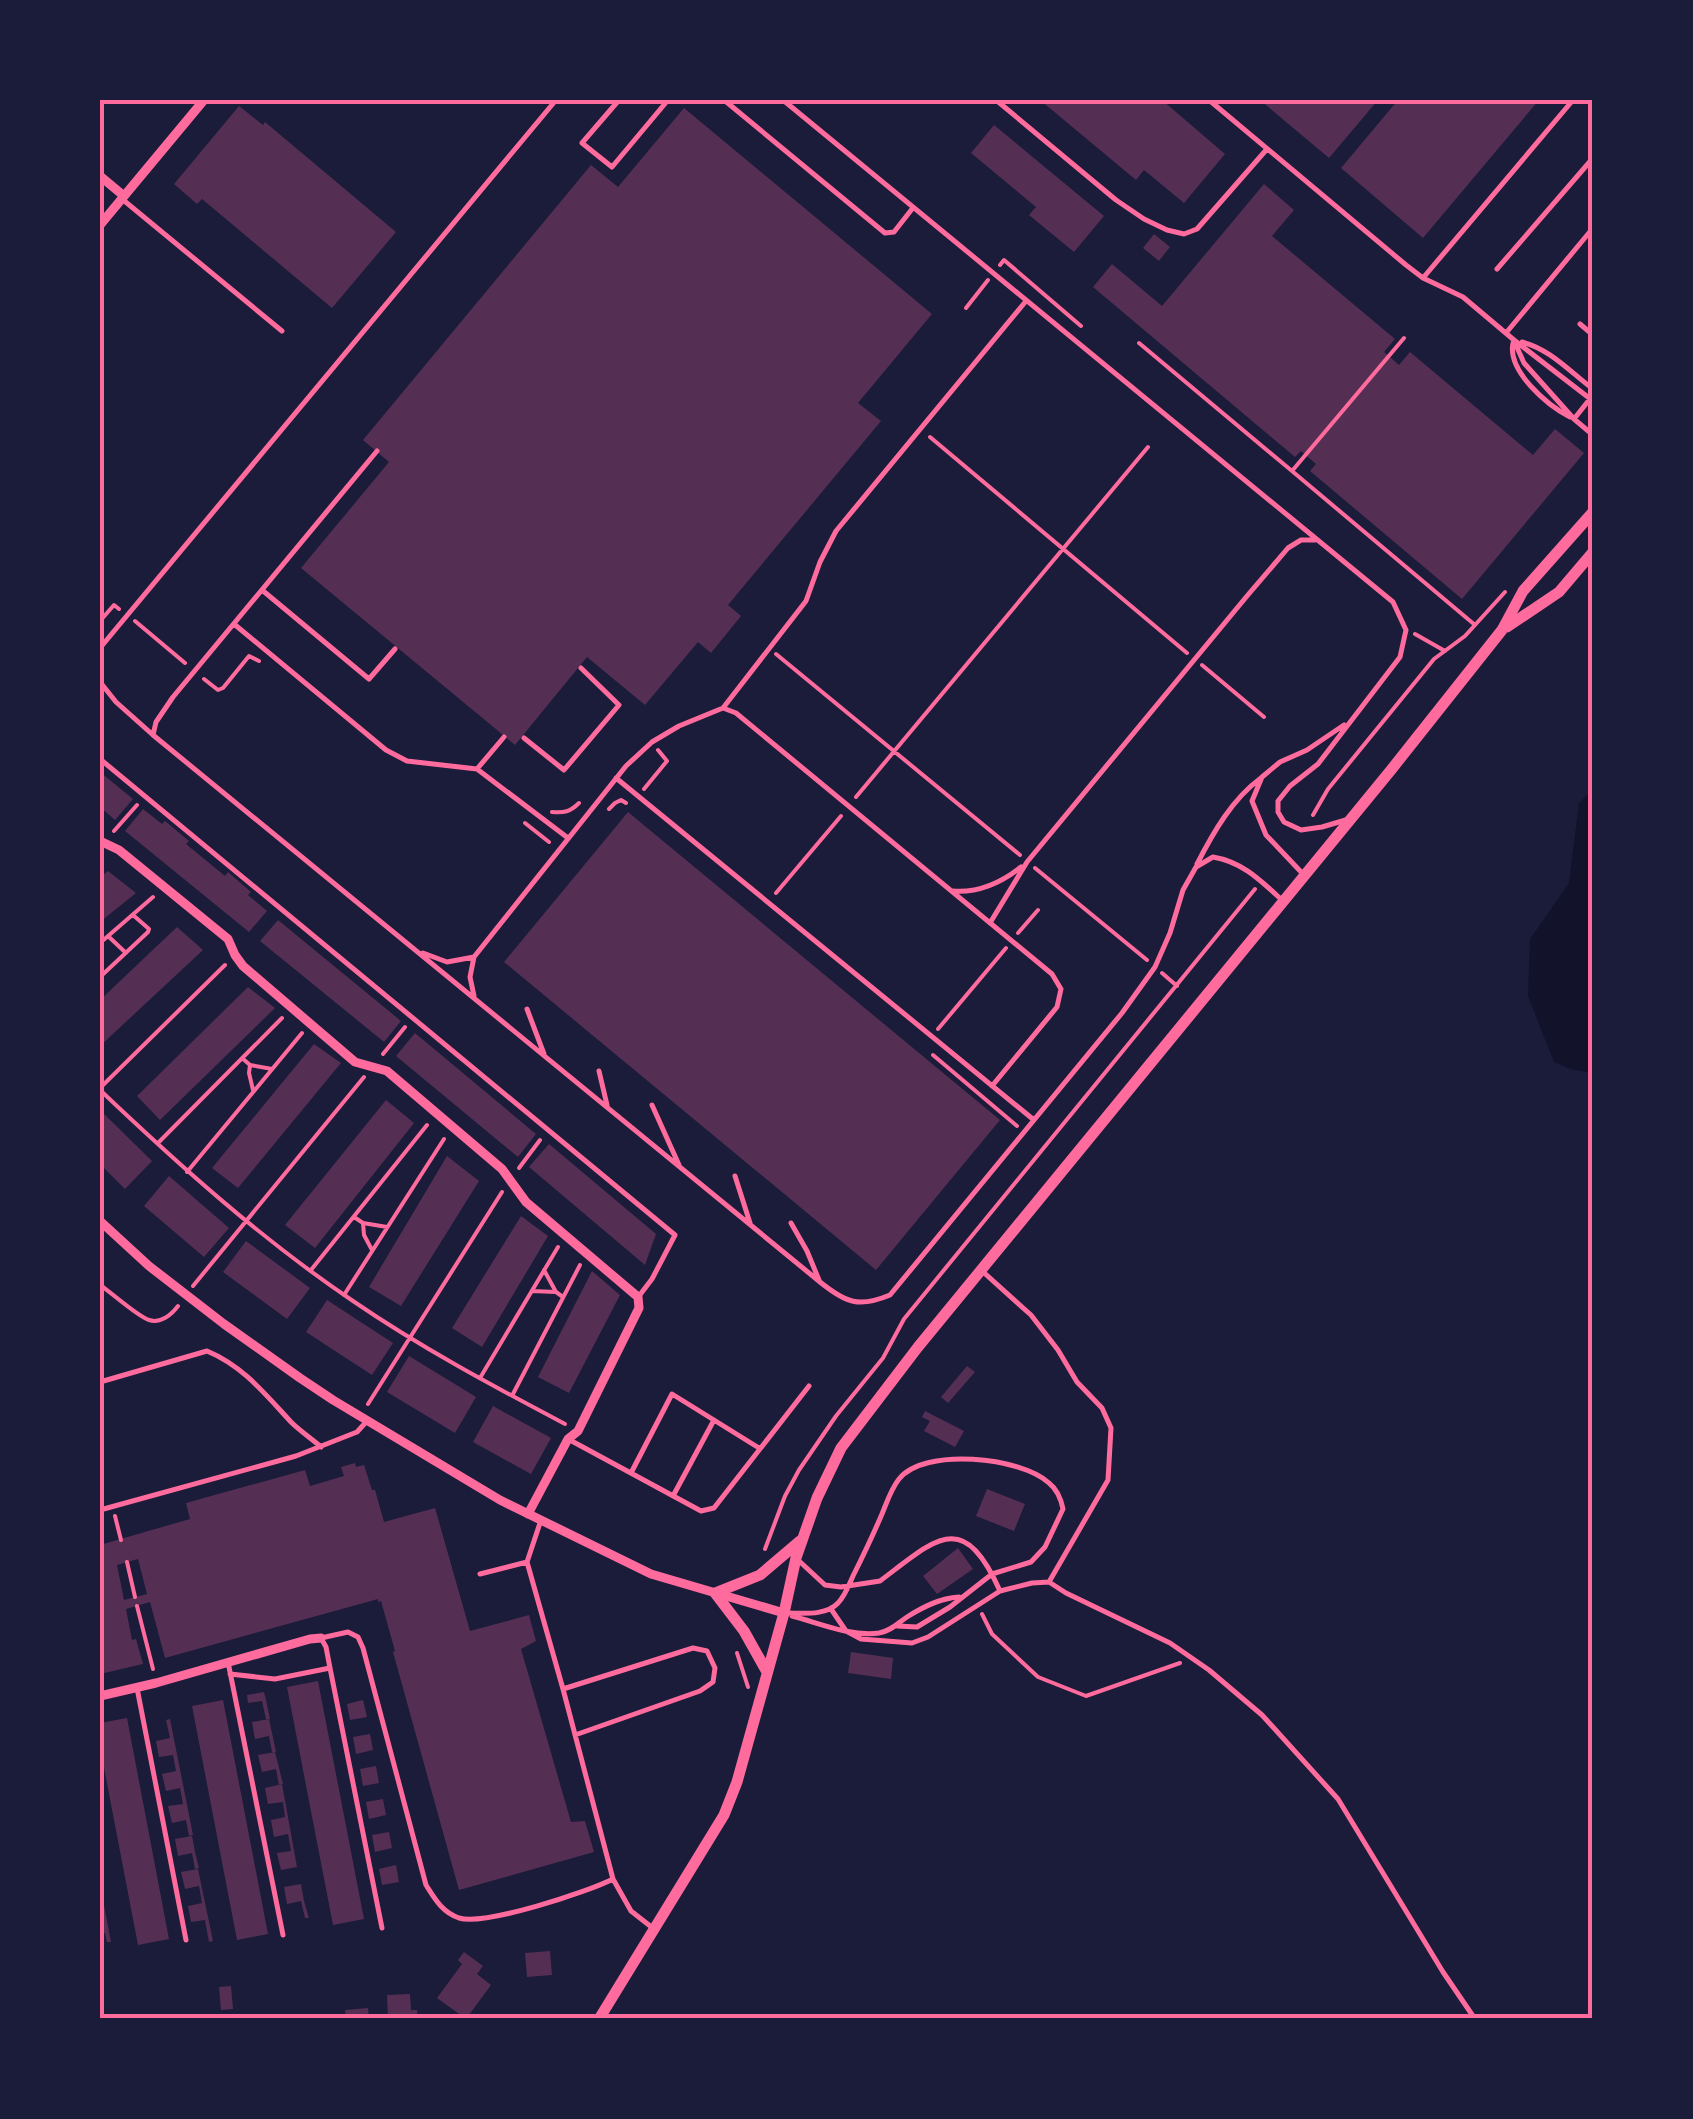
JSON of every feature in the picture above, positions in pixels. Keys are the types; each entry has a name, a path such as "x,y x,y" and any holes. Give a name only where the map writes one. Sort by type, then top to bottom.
{"street":[{"path":"100,224 204,100"},
{"path":"100,176 123,197"},
{"path":"599,2019 724,1815 737,1782 802,1539 842,1448 874,1402 1502,630 1523,591 1593,512"},
{"path":"1502,630 1558,592 1593,552"},
{"path":"102,842 118,850 228,939 243,966 355,1062 387,1071 502,1169 526,1202 638,1298 639,1308 578,1431 568,1439 528,1514"},
{"path":"100,1221 186,1295 300,1378 528,1514 651,1574 784,1613"},
{"path":"716,1593 760,1575 802,1539"},
{"path":"716,1593 767,1672"},
{"path":"100,1696 320,1638"}],"lane":[{"path":"100,648 556,100"},
{"path":"618,100 582,143 612,167 668,100"},
{"path":"724,100 885,233 894,232 913,209"},
{"path":"782,100 1393,602 1406,630 1400,657 1318,764 1278,801 1278,812 1284,822 1302,830 1352,818"},
{"path":"996,100 1116,200 1144,219 1184,234 1197,228 1267,149"},
{"path":"1209,100 1423,278 1463,297 1506,334 1592,396 1574,418"},
{"path":"1423,278 1573,100"},
{"path":"1591,100 1593,121"},
{"path":"1497,269 1593,158"},
{"path":"123,197 282,331"},
{"path":"1506,334 1593,228"},
{"path":"474,999 470,977 474,957 568,838 616,778 652,742 678,726 723,708 806,601 836,531 1026,301"},
{"path":"1580,324 1593,334"},
{"path":"1514,340 1524,363 1593,435"},
{"path":"153,735 156,722 173,697 377,451"},
{"path":"990,924 1027,862 1288,548 1301,540 1318,540"},
{"path":"262,590 369,679 395,649"},
{"path":"234,624 386,750 407,761 477,769 568,838"},
{"path":"524,738 564,770 619,704 581,668"},
{"path":"100,682 116,702 182,760 751,1226 838,1297 862,1304 890,1295 1122,1013 1155,967 1184,890 1214,831 1248,787 1280,762 1307,750 1351,720"},
{"path":"723,708 736,713 1052,974 1060,989 1057,1006 992,1086"},
{"path":"477,769 504,738"},
{"path":"100,759 675,1235 638,1298"},
{"path":"1262,777 1252,801 1266,835 1304,875"},
{"path":"616,778 1034,1120"},
{"path":"1196,867 1213,857 1233,860 1283,900"},
{"path":"951,891 965,892 1006,879 1027,862"},
{"path":"415,950 447,962 474,957"},
{"path":"527,1009 544,1057"},
{"path":"599,1072 608,1108"},
{"path":"652,1105 680,1168"},
{"path":"735,1176 751,1226"},
{"path":"791,1223 820,1282"},
{"path":"982,1271 1031,1315 1077,1382 1102,1408 1111,1428 1108,1480 1049,1582"},
{"path":"100,1382 207,1352 222,1357 257,1384 321,1447"},
{"path":"568,1439 701,1511 714,1508 809,1386"},
{"path":"631,1473 672,1394 760,1448"},
{"path":"100,1510 296,1456 358,1432 363,1418"},
{"path":"673,1496 714,1420"},
{"path":"784,1613 820,1612 840,1602 901,1476 925,1464 977,1459 1014,1464 1047,1480 1061,1499 1063,1510 1037,1558 992,1574 917,1627 896,1626"},
{"path":"541,1520 527,1562 613,1879 630,1911 655,1930"},
{"path":"796,1558 824,1585 870,1584 938,1540 963,1540 974,1547 1000,1591"},
{"path":"480,1574 527,1562"},
{"path":"831,1609 846,1631 861,1640 912,1642 928,1637 1000,1591 1049,1582 1170,1644 1209,1670 1262,1716 1338,1799 1475,2019"},
{"path":"784,1613 846,1631 879,1633 938,1600 962,1597"},
{"path":"382,1928 326,1647 320,1638 348,1632 358,1637 363,1648 426,1884 438,1905 457,1918 479,1921 593,1890 613,1879"},
{"path":"563,1689 693,1648 707,1651 715,1668 712,1682 700,1691 575,1735"},
{"path":"228,1662 283,1936"},
{"path":"230,1674 275,1679 330,1668"},
{"path":"137,1688 186,1940"}],"path":[{"path":"1292,472 1404,338"},
{"path":"1139,343 1475,625"},
{"path":"922,430 1264,717"},
{"path":"768,903 1148,447"},
{"path":"1315,812 1328,790 1434,659 1464,636 1513,582"},
{"path":"100,620 114,605"},
{"path":"1406,630 1445,650"},
{"path":"769,649 1177,986"},
{"path":"102,842 144,796"},
{"path":"100,942 150,902 161,884"},
{"path":"848,1404 883,1358 904,1319 1244,903"},
{"path":"932,1036 1038,910"},
{"path":"100,977 148,932 133,915"},
{"path":"108,936 126,953"},
{"path":"235,955 100,1089 187,1172 311,1271 410,1337 578,1431"},
{"path":"157,1144 292,1008"},
{"path":"100,1285 149,1320 172,1314 413,1018"},
{"path":"187,1172 310,1023"},
{"path":"242,1058 250,1065 272,1069"},
{"path":"250,1065 254,1091"},
{"path":"311,1271 436,1114"},
{"path":"344,1294 453,1128"},
{"path":"363,1418 510,1179 548,1130"},
{"path":"354,1216 363,1224 387,1227"},
{"path":"363,1224 372,1250"},
{"path":"480,1378 566,1235"},
{"path":"512,1396 588,1253"},
{"path":"544,1270 563,1297"},
{"path":"532,1292 556,1292"},
{"path":"113,1507 121,1540"},
{"path":"127,1562 136,1597"},
{"path":"137,1606 156,1683"},
{"path":"978,1606 992,1634 1038,1677 1086,1696 1192,1659"}],"shaded area":[{"path":"1593,789 1592,1073 1554,1062 1528,996 1530,939 1569,883 1579,803"}],"building":[{"path":"1040,100 1162,100 1225,154 1184,203 1144,170 1136,180"},
{"path":"1260,100 1378,100 1329,158"},
{"path":"1398,100 1539,100 1423,238 1341,168"},
{"path":"239,106 263,125 265,122 396,232 332,308 202,199 197,204 174,184"},
{"path":"684,108 932,314 858,403 881,421 728,605 741,616 711,653 698,642 645,705 587,657 515,745 301,568 389,462 363,440 591,165 618,187"},
{"path":"994,125 1104,216 1074,252 1029,215 1036,207 971,153"},
{"path":"1264,184 1294,210 1272,236 1395,339 1384,352 1399,365 1410,352 1533,455 1555,429 1584,453 1462,599 1310,471 1316,464 1301,451 1295,457 1093,287 1112,264 1162,306"},
{"path":"1154,234 1170,247 1159,261 1143,248"},
{"path":"100,772 133,799 115,820 100,807"},
{"path":"143,809 162,824 165,821 189,841 186,844 251,892 248,895 267,911 249,932 125,831"},
{"path":"628,812 1000,1120 876,1270 504,962"},
{"path":"108,871 136,893 100,922 100,877"},
{"path":"278,920 401,1021 384,1042 260,941"},
{"path":"177,927 203,950 100,1046 100,1000"},
{"path":"248,987 275,1008 160,1120 137,1096"},
{"path":"415,1033 536,1134 518,1157 396,1056"},
{"path":"314,1044 341,1063 238,1188 212,1168"},
{"path":"386,1100 414,1123 315,1248 285,1225"},
{"path":"100,1110 152,1161 125,1189 100,1164"},
{"path":"549,1144 656,1234 645,1265 529,1167"},
{"path":"447,1156 479,1181 401,1306 369,1287"},
{"path":"169,1176 229,1228 204,1257 144,1206"},
{"path":"521,1216 548,1236 482,1347 452,1328"},
{"path":"246,1241 310,1288 287,1319 223,1272"},
{"path":"592,1271 620,1295 569,1393 538,1377"},
{"path":"327,1300 393,1343 372,1375 306,1332"},
{"path":"409,1356 476,1397 455,1433 387,1392"},
{"path":"967,1366 975,1372 948,1403 941,1397"},
{"path":"493,1406 551,1438 531,1474 473,1442"},
{"path":"925,1411 964,1431 955,1447 924,1431 930,1421 922,1417"},
{"path":"364,1465 384,1522 435,1508 470,1631 529,1615 536,1641 521,1649 571,1822 585,1821 594,1852 459,1890 378,1599 165,1658 150,1602 126,1609 132,1640 136,1639 143,1664 100,1674 100,1545 190,1519 186,1503 305,1470 310,1486 344,1476 341,1467","holes":["138,1559 147,1594 124,1600 117,1565"]},
{"path":"987,1489 1025,1504 1014,1531 976,1516"},
{"path":"958,1548 973,1569 937,1594 923,1576"},
{"path":"851,1652 893,1658 891,1679 848,1673"},
{"path":"318,1681 364,1919 333,1925 287,1687"},
{"path":"264,1692 270,1719 266,1719 262,1701 248,1703 247,1695"},
{"path":"223,1700 268,1934 237,1940 192,1706"},
{"path":"363,1700 367,1717 350,1720 347,1704"},
{"path":"127,1718 169,1939 138,1945 100,1747 100,1723"},
{"path":"170,1719 193,1835 189,1836 186,1820 172,1823 168,1806 183,1804 180,1788 166,1791 162,1774 176,1771 173,1755 159,1757 156,1741 170,1738 166,1720"},
{"path":"269,1719 276,1752 272,1752 269,1736 255,1739 252,1722"},
{"path":"370,1734 373,1750 356,1754 353,1737"},
{"path":"275,1752 283,1784 279,1785 276,1769 262,1772 258,1755"},
{"path":"376,1766 379,1783 363,1786 360,1769"},
{"path":"282,1784 297,1867 281,1870 277,1853 291,1851 288,1834 274,1837 271,1820 285,1817 283,1802 268,1804 265,1788"},
{"path":"383,1799 386,1815 369,1819 366,1802"},
{"path":"389,1832 392,1848 375,1852 372,1835"},
{"path":"192,1836 199,1868 195,1869 192,1853 178,1856 175,1839"},
{"path":"396,1865 399,1882 382,1885 379,1869"},
{"path":"198,1869 213,1941 209,1942 205,1920 191,1922 188,1906 202,1903 199,1886 185,1889 181,1872"},
{"path":"301,1884 309,1918 305,1918 301,1901 287,1904 284,1887"},
{"path":"100,1905 104,1905 111,1942 107,1942 105,1933 100,1933"},
{"path":"550,1951 552,1975 527,1977 525,1953"},
{"path":"464,1952 483,1966 477,1974 491,1985 466,2019 437,1998 462,1964 458,1960"},
{"path":"231,1986 233,2009 221,2010 219,1987"},
{"path":"410,1994 411,2010 417,2010 418,2019 388,2019 387,1995"},
{"path":"368,2008 369,2019 346,2019 345,2010"}]}
